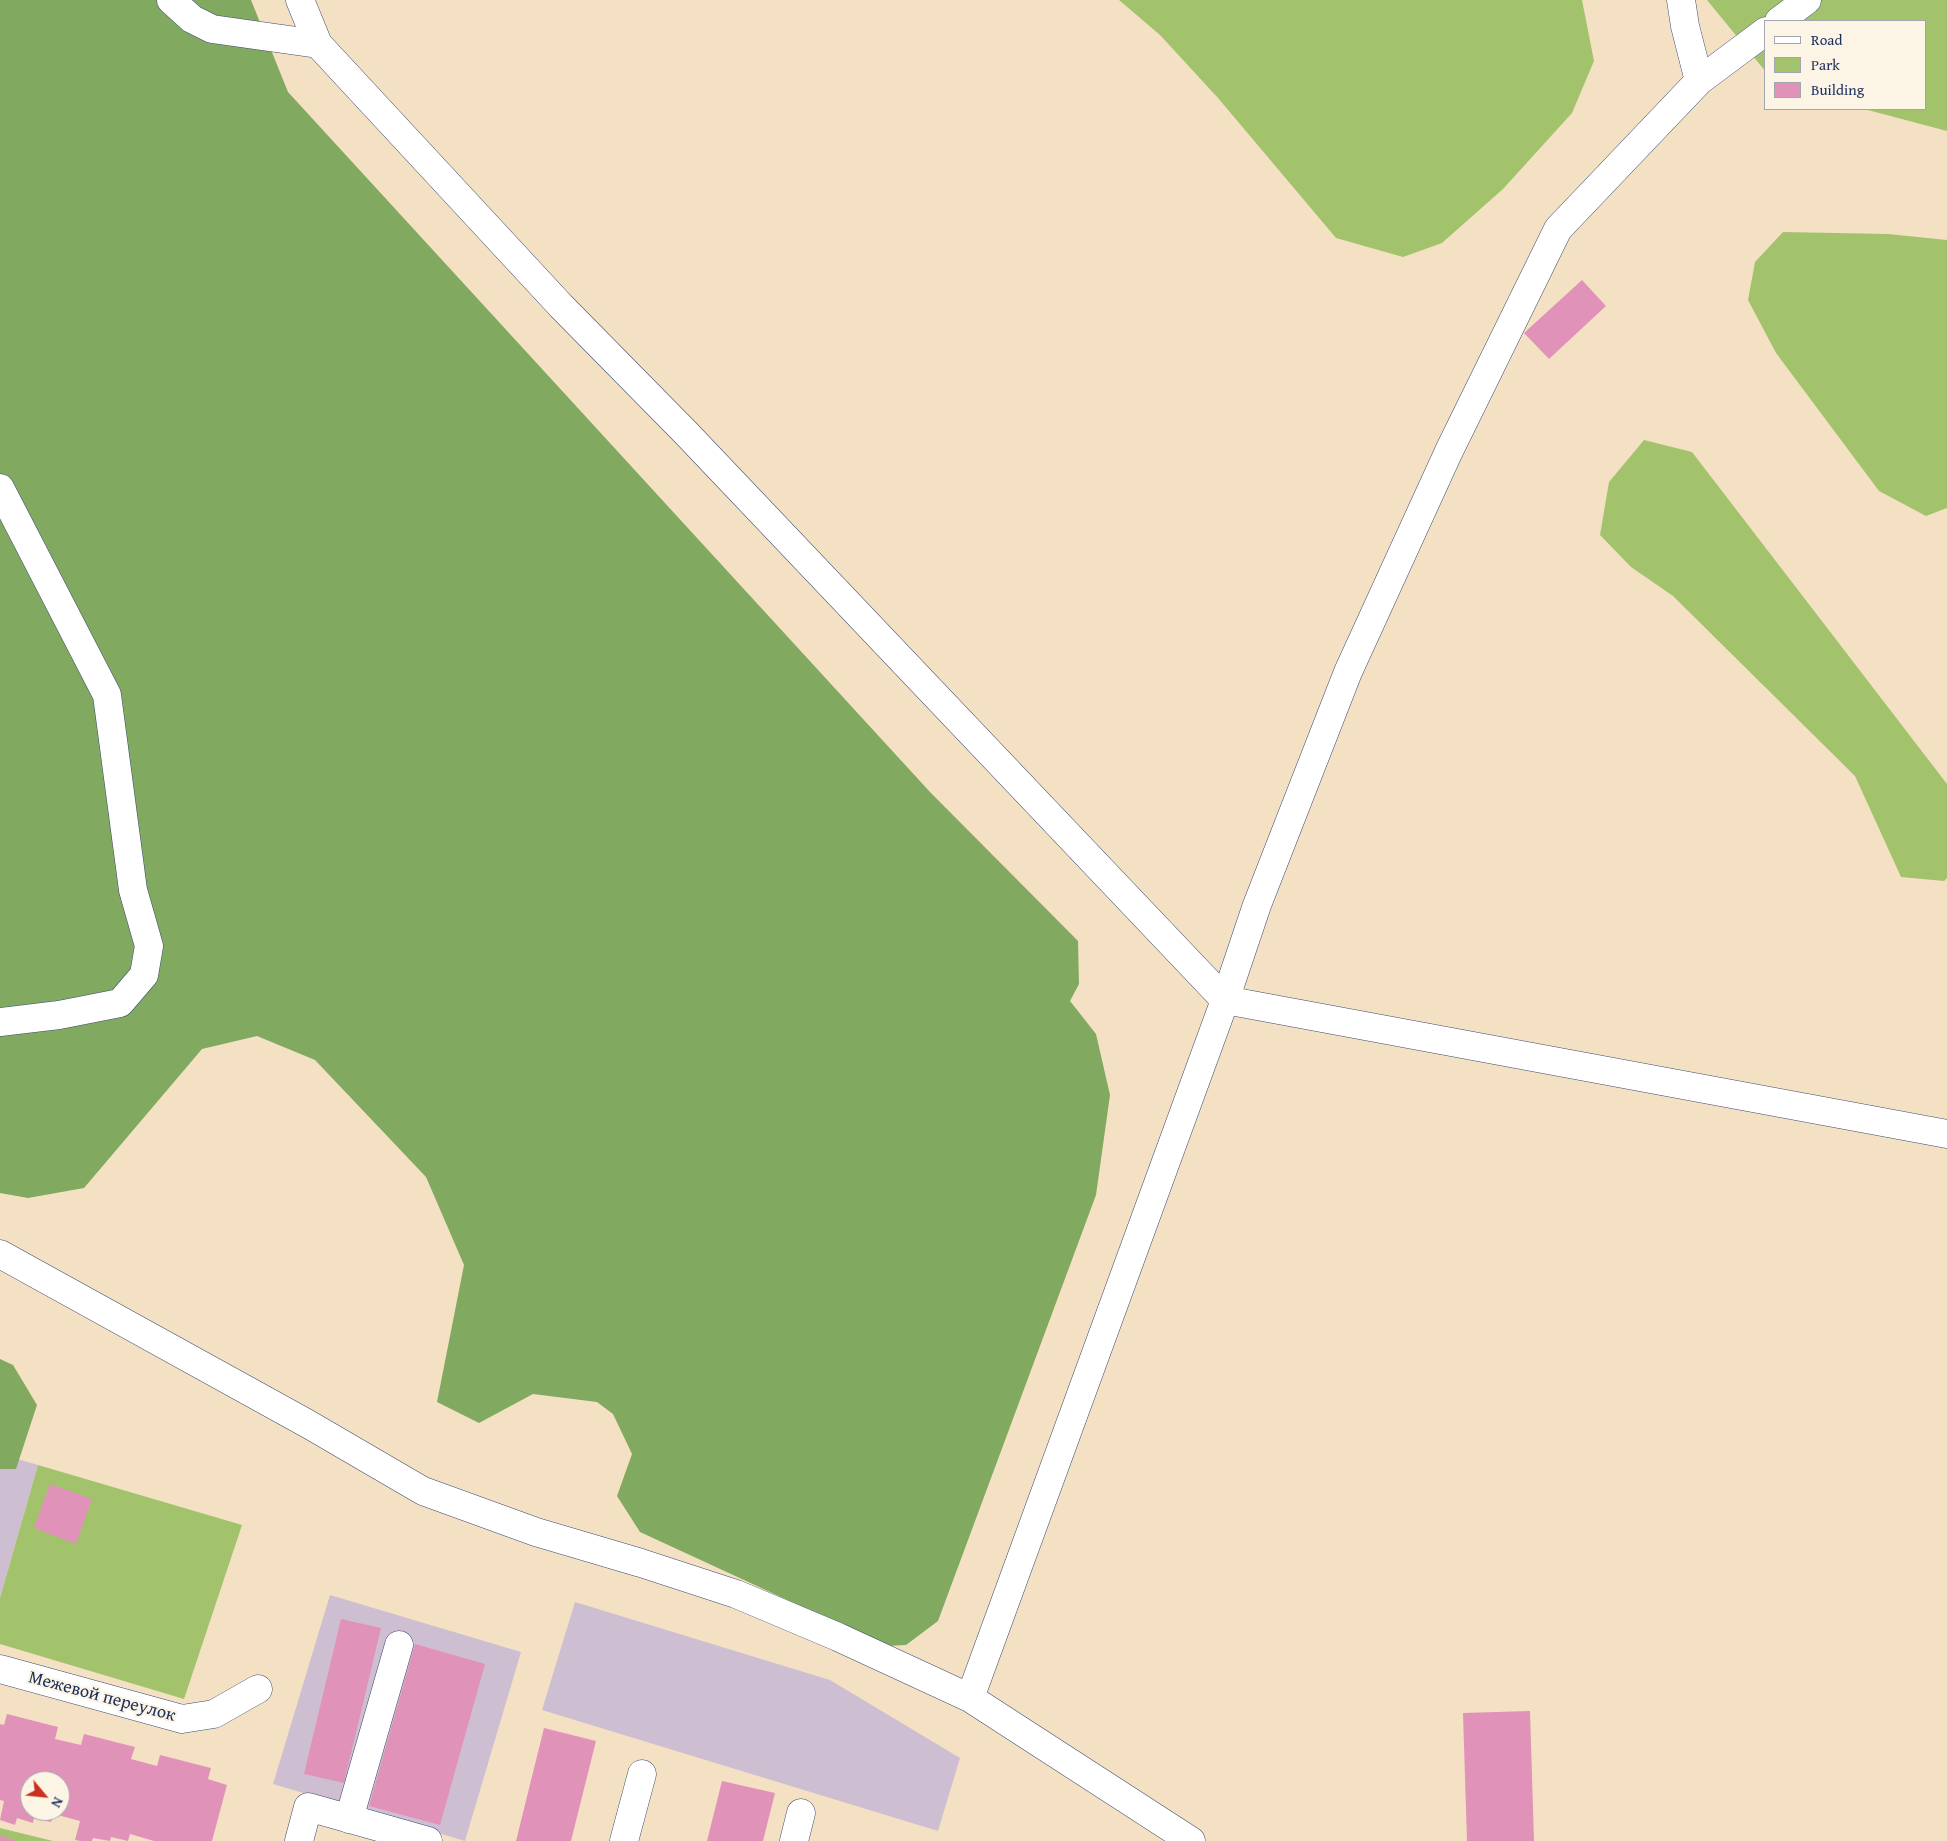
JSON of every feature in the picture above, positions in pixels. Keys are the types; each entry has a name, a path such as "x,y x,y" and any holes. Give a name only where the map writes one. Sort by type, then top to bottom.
{"lane":[{"path":"172,0 192,19 212,29 318,44"},
{"path":"300,0 318,44 561,306 687,434 1225,1000 1947,1134"},
{"path":"1681,0 1685,26 1699,81"},
{"path":"1780,20 1807,0"},
{"path":"970,1698 1225,1000 1257,905 1348,672 1449,451 1558,229 1699,81 1764,32"},
{"path":"0,488 107,695 133,890 149,946 144,976 120,1003 59,1015 0,1022"},
{"path":"0,1254 308,1424 423,1491 536,1532 736,1594 970,1698 1191,1841"},
{"path":"349,1819 399,1645"},
{"name":"Межевой переулок","path":"0,1669 182,1719 214,1714 258,1689"},
{"path":"624,1841 642,1774"},
{"path":"299,1841 308,1807 428,1841"},
{"path":"794,1841 801,1813"}],"shaded area":[{"path":"0,1454 38,1465 0,1598"},
{"path":"330,1595 521,1652 465,1841 273,1784"},
{"path":"575,1602 830,1680 960,1758 938,1831 542,1710"}],"green space":[{"path":"0,0 251,0 288,92 930,792 1078,941 1079,984 1070,1001 1096,1034 1110,1095 1096,1195 938,1621 906,1645 887,1646 640,1532 617,1496 632,1454 613,1414 597,1402 533,1394 479,1423 437,1402 464,1265 426,1177 315,1060 257,1036 202,1049 84,1188 28,1198 0,1193"},
{"path":"1119,0 1582,0 1594,61 1572,113 1503,189 1442,243 1403,257 1336,238 1218,98 1160,35"},
{"path":"1707,0 1947,0 1947,131 1868,110 1927,110 1927,20 1764,20 1764,70"},
{"path":"1783,232 1888,234 1947,240 1947,508 1926,516 1879,491 1776,353 1748,300 1755,262"},
{"path":"1644,440 1692,452 1947,784 1947,878 1944,881 1901,877 1855,776 1673,596 1631,567 1600,535 1609,482"},
{"path":"0,1359 13,1365 37,1405 16,1469 0,1469"},
{"path":"38,1465 242,1525 184,1699 0,1644 0,1598"},
{"path":"0,1828 53,1841 0,1841"}],"building":[{"path":"1582,280 1606,306 1549,359 1524,333"},
{"path":"50,1484 92,1499 76,1544 34,1528"},
{"path":"341,1619 381,1628 344,1783 304,1774"},
{"path":"415,1644 485,1664 440,1825 369,1806"},
{"path":"1530,1711 1534,1841 1467,1841 1463,1713"},
{"path":"7,1714 58,1727 55,1739 81,1745 84,1734 135,1747 131,1759 157,1766 160,1755 211,1768 208,1779 227,1785 212,1841 154,1841 130,1834 128,1841 111,1837 110,1841 93,1838 92,1841 75,1840 80,1821 70,1818 70,1771 20,1771 20,1819 17,1818 15,1825 0,1820 4,1801 0,1800 0,1724 4,1725"},
{"path":"544,1728 596,1741 571,1841 516,1841"},
{"path":"722,1781 775,1793 763,1841 707,1841"},
{"path":"0,1836 15,1840 15,1841 0,1841"}]}
